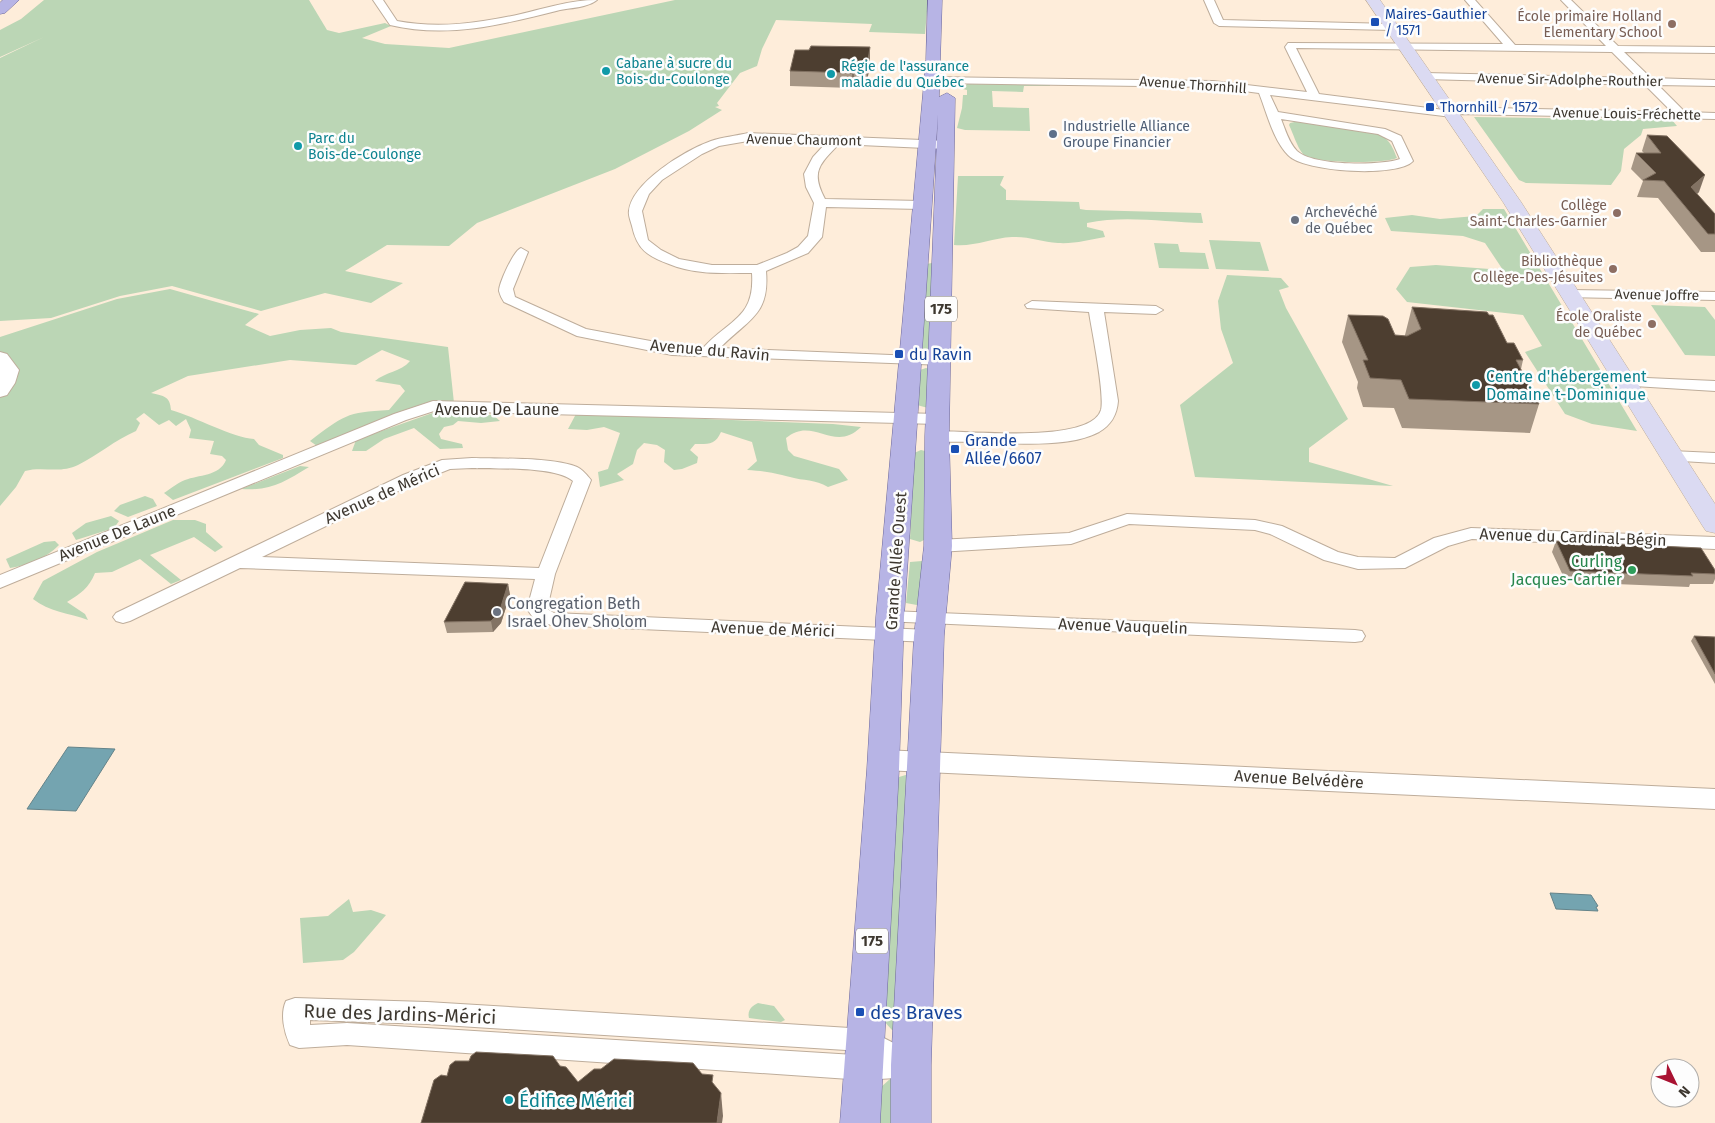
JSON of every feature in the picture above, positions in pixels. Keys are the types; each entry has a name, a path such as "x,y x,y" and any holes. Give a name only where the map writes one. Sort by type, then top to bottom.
{"main road":[{"path":"0,10 12,0"},
{"name":"Grande Allée Ouest","path":"911,1123 911,1065 930,627 938,546 937,427 942,260 937,144 940,80 935,0"},
{"name":"Grande Allée Ouest","path":"940,80 953,0"},
{"path":"1373,0 1512,202 1715,525"},
{"name":"Grande Allée Ouest","path":"860,1123 909,361 922,206 937,144"},
{"path":"918,260 942,260"}],"street":[{"path":"378,0 394,23 436,29 469,26 592,0"},
{"path":"1209,0 1219,24 1392,27"},
{"path":"1470,0 1512,48"},
{"path":"1566,0 1682,115"},
{"path":"1315,97 1290,47 1292,45 1715,50"},
{"name":"Avenue Sir-Adolphe-Routhier","path":"1425,76 1715,83"},
{"name":"Avenue Thornhill","path":"940,80 1172,81 1213,84 1450,112"},
{"path":"1263,90 1274,115 1294,155 1310,162 1326,165 1382,166 1401,164 1407,161 1397,139 1381,131 1274,115"},
{"name":"Avenue Louis-Fréchette","path":"1450,112 1715,116"},
{"name":"Avenue Chaumont","path":"759,270 712,269 676,262 656,253 642,241 635,211 643,193 658,177 698,151 716,143 748,137 937,144"},
{"path":"707,353 736,329 752,311 759,298 762,286 759,270 803,250 815,237 820,203 812,187 810,174 817,160 836,140"},
{"path":"820,203 922,206"},
{"name":"Avenue du Ravin","path":"521,252 506,289 509,299 582,332 672,350 707,353 940,362"},
{"name":"Avenue Joffre","path":"1569,294 1715,296"},
{"path":"1032,305 1156,310"},
{"name":"Avenue De Laune","path":"0,582 400,417 433,406 906,419 937,427 1068,436 1089,431 1103,422 1110,412 1096,307"},
{"path":"0,358 5,362 8,370 5,383 0,391"},
{"path":"1624,382 1715,386"},
{"path":"1671,456 1715,458"},
{"name":"Avenue de Mérici","path":"123,617 410,479 448,464 472,463 550,467 572,471 582,480 546,574 537,609 541,615 551,620 930,627"},
{"name":"Avenue du Cardinal-Bégin","path":"938,546 1072,538 1127,519 1256,525 1276,530 1331,556 1366,563 1398,564 1441,542 1471,533 1715,543"},
{"name":"Avenue de Mérici","path":"236,562 546,574"},
{"name":"Avenue Vauquelin","path":"930,627 1355,636"},
{"name":"Avenue Belvédère","path":"884,760 1715,799"},
{"name":"Rue des Jardins-Mérici","path":"295,1009 427,1013 865,1054 347,1034 299,1037 295,1009"},
{"path":"865,1054 911,1065"}],"green space":[{"name":"Parc du Bois-de-Coulonge","path":"44,0 309,0 327,30 339,33 385,23 391,26 362,38 385,44 449,48 675,0 928,0 925,34 869,32 872,24 776,20 762,49 757,66 740,73 717,103 719,106 715,107 722,110 689,131 615,169 477,223 449,246 387,245 345,271 403,283 371,303 325,293 261,311 172,286 120,296 51,318 0,321 0,58 44,37 0,57 0,30 21,19"},
{"path":"967,84 1050,86 1024,86 1023,92 992,91 993,107 1029,108 1030,131 965,130 957,128 963,95 967,95 967,90 963,89"},
{"path":"1474,117 1672,120 1677,126 1643,129 1641,135 1624,149 1621,171 1611,185 1526,183 1519,180"},
{"path":"1299,121 1372,131 1388,141 1397,158 1349,162 1320,160 1310,157 1301,151 1289,125"},
{"path":"958,176 1004,176 1000,185 1006,190 1006,200 1079,202 1080,209 1086,210 1201,213 1203,223 1115,219 1087,223 1087,227 1103,231 1105,237 1082,242 1058,243 1024,237 1012,237 969,245 954,245"},
{"path":"1483,209 1504,209 1637,431 1592,424 1565,414 1525,352 1542,346 1523,315 1407,302 1396,289 1410,267 1436,265 1503,270 1485,243 1463,236 1391,231 1385,218 1412,215 1440,219 1476,216"},
{"path":"1209,240 1260,242 1269,271 1216,269"},
{"path":"1154,243 1178,244 1180,252 1205,253 1209,269 1159,268"},
{"path":"932,263 932,350 920,348 926,264"},
{"path":"1227,275 1281,278 1289,287 1279,290 1286,308 1348,419 1309,448 1309,462 1393,486 1195,477 1180,405 1233,363 1221,329 1218,301"},
{"path":"170,289 259,314 245,325 270,336 300,330 331,328 341,332 448,347 454,403 317,446 310,441 346,417 363,412 389,410 405,391 400,385 375,381 402,368 410,361 382,350 356,365 290,360 188,376 151,393 166,397 171,410 236,435 254,439 259,445 283,455 283,458 173,500 164,493 185,480 214,472 226,460 222,456 210,454 214,441 189,438 191,430 186,419 176,426 169,420 159,425 144,413 136,419 140,423 136,431 78,465 58,470 38,469 25,471 16,487 0,506 0,337 117,299"},
{"path":"1651,305 1705,307 1715,320 1715,356 1685,355"},
{"path":"930,369 928,408 917,405 920,370"},
{"path":"438,411 493,415 500,421 481,423 458,421 453,425 444,427 439,434 441,439 462,444 463,448 440,449 414,428 384,439 366,451 352,451 356,440"},
{"path":"576,414 833,424 861,427 851,434 842,437 805,430 796,432 786,438 788,450 794,456 839,469 848,480 828,487 814,481 769,472 747,470 757,461 752,442 721,432 714,442 695,444 690,450 698,457 697,463 682,469 674,470 664,462 665,450 657,445 644,443 637,450 633,464 617,474 624,480 600,487 598,472 608,469 620,433 604,427 587,430 568,429"},
{"path":"921,450 925,451 924,540 920,542 910,539 914,453"},
{"path":"300,466 309,467 269,487 241,489"},
{"path":"145,496 153,499 157,506 128,517 114,511 120,505"},
{"path":"111,516 119,521 114,528 76,540 72,533 86,523"},
{"path":"173,520 195,520 206,524 206,532 223,547 215,552 194,537 150,555 181,580 171,584 140,559 112,572 95,573 84,590 67,602 85,614 88,620 52,610 33,599 43,581 97,552"},
{"path":"55,541 59,545 42,558 10,568 6,559 44,542"},
{"path":"922,561 922,606 906,603 910,562"},
{"path":"909,774 899,1029 892,1030 883,1020 896,781 899,777"},
{"path":"349,899 353,912 371,910 386,915 354,952 343,960 303,963 300,918 328,916"},
{"path":"758,1003 774,1006 785,1020 781,1022 749,1018 750,1009"},
{"path":"890,1079 897,1081 906,1123 880,1123 880,1088"}],"water":[{"path":"68,747 115,749 76,811 27,809"},
{"path":"1550,893 1591,895 1598,906 1596,907 1598,911 1556,909"}],"building":[{"path":"811,46 870,47 867,68 854,68 852,73 790,71 795,50 809,50"},
{"path":"1647,135 1667,136 1705,175 1691,187 1715,214 1715,234 1708,234 1664,181 1643,180 1656,173 1636,153 1661,153"},
{"path":"1412,307 1487,312 1489,315 1493,315 1507,343 1514,343 1523,360 1516,360 1539,404 1409,399 1401,380 1370,378 1363,360 1368,360 1348,315 1383,316 1388,319 1395,335 1407,336 1421,329"},
{"path":"1556,541 1701,548 1715,570 1715,574 1691,573 1693,576 1570,571"},
{"path":"465,582 508,584 499,613 491,621 444,622"},
{"path":"1694,636 1715,637 1715,674"},
{"path":"476,1052 553,1056 560,1066 566,1067 578,1082 594,1069 601,1069 614,1059 693,1063 702,1074 713,1075 712,1082 721,1093 717,1123 421,1123 434,1080 441,1075 447,1076 450,1065 455,1061 469,1061"}],"place":[{"name":"Maires-Gauthier / 1571","path":"1375,22"},
{"name":"École primaire Holland Elementary School","path":"1672,24"},
{"name":"Cabane à sucre du Bois-du-Coulonge","path":"606,71"},
{"name":"Régie de l'assurance maladie du Québec","path":"831,74"},
{"name":"Thornhill / 1572","path":"1430,107"},
{"name":"Industrielle Alliance Groupe Financier","path":"1053,134"},
{"name":"Parc du Bois-de-Coulonge","path":"298,146"},
{"name":"Collège Saint-Charles-Garnier","path":"1617,213"},
{"name":"Archevéché de Québec","path":"1295,220"},
{"name":"Bibliothèque Collège-Des-Jésuites","path":"1613,269"},
{"name":"École Oraliste de Québec","path":"1652,324"},
{"name":"du Ravin","path":"899,354"},
{"name":"Centre d'hébergement Domaine t-Dominique","path":"1476,385"},
{"name":"Grande Allée/6607","path":"955,449"},
{"name":"Curling Jacques-Cartier","path":"1632,570"},
{"name":"Congregation Beth Israel Ohev Sholom","path":"497,612"},
{"name":"des Braves","path":"860,1012"},
{"name":"Édifice Mérici","path":"509,1100"}]}
